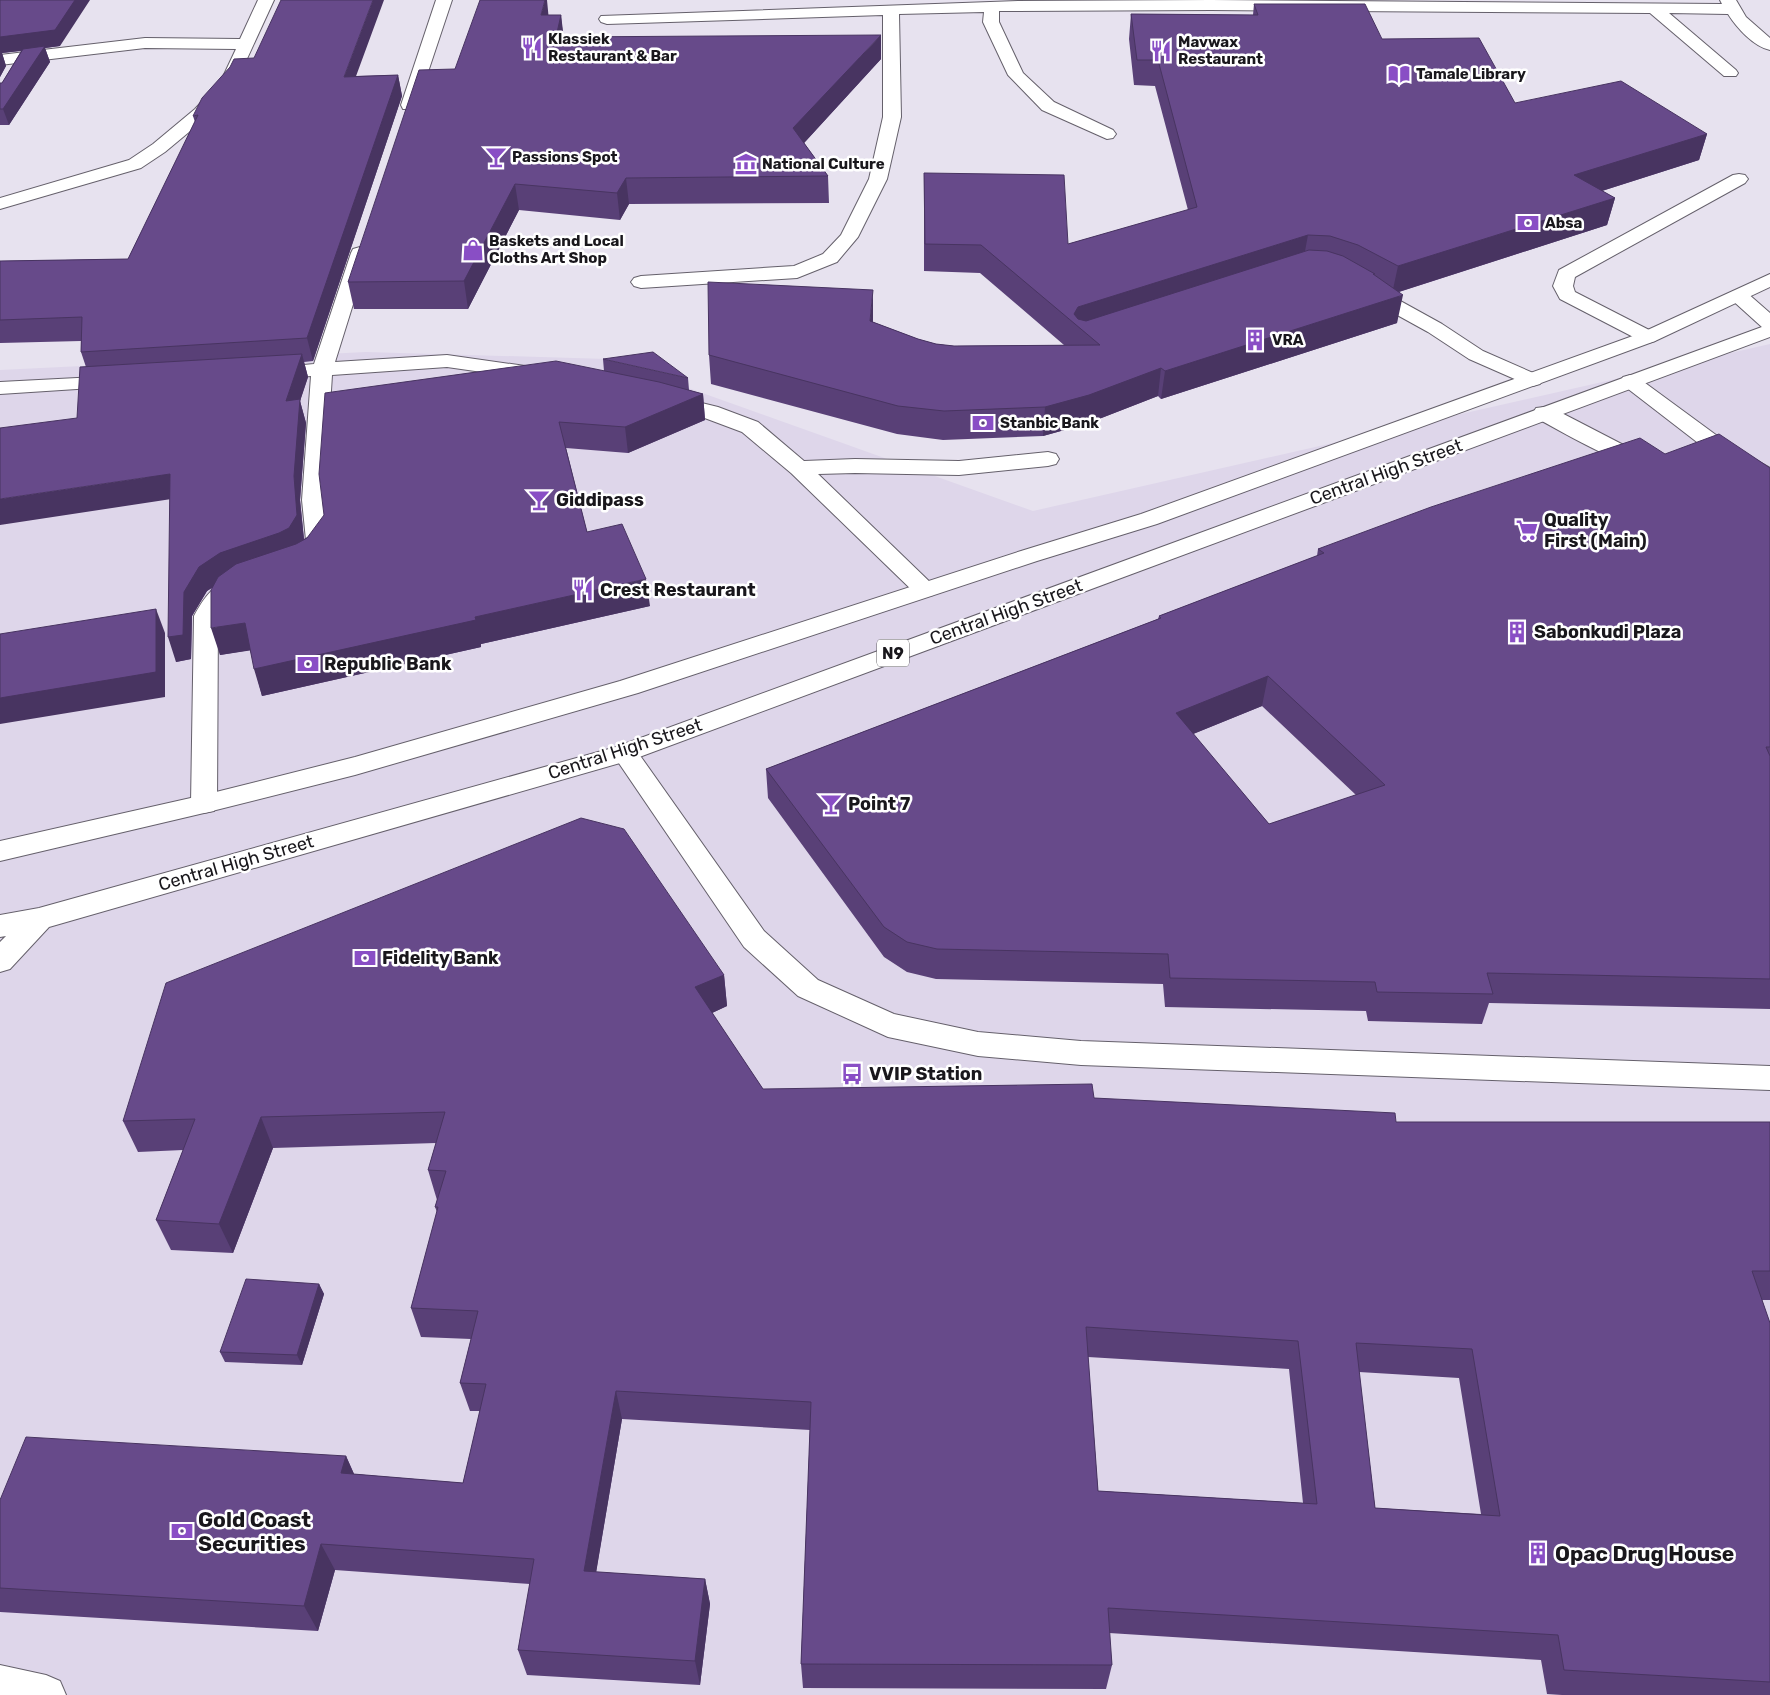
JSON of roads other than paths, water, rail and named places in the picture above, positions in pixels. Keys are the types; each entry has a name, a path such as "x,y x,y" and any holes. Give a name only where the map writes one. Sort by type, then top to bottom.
{"main road":[{"path":"0,204 135,164 159,148 201,112 228,82 266,0"},
{"path":"403,123 444,0"},
{"path":"607,19 1210,2 1653,8 1729,4 1742,23 1766,40"},
{"path":"992,7 991,22 1016,75 1048,106 1107,134"},
{"path":"1653,8 1730,73"},
{"path":"641,282 797,272 830,258 843,244 849,237 878,180 892,117 891,10"},
{"path":"0,60 17,66 145,43 246,44"},
{"path":"1648,336 1567,295 1563,286 1566,274 1739,179"},
{"path":"204,804 206,616 216,598 236,584 295,564 305,558 318,540 314,500 322,370 366,237"},
{"name":"Central High Street","path":"0,851 204,804 355,766 629,687 1149,519 1534,380 1648,336 1739,296 1770,280"},
{"path":"1354,283 1435,328 1476,355 1534,380"},
{"path":"1739,296 1770,324"},
{"name":"Central High Street","path":"0,926 39,919 625,753 1770,330"},
{"path":"254,374 448,361 524,371 561,379"},
{"path":"0,388 136,380"},
{"path":"1630,381 1723,451 1770,477"},
{"path":"645,396 710,412 750,427 799,468 925,590"},
{"path":"1544,413 1629,457 1645,461 1669,460"},
{"path":"1696,455 1723,451"},
{"path":"799,468 854,466 959,468 1048,459"},
{"path":"625,753 754,939 808,988 888,1025 978,1044 1081,1053 1770,1078"},
{"path":"0,961 39,919"},
{"path":"0,1685 46,1695"}],"place":[{"name":"Klassiek Restaurant & Bar","path":"532,48"},
{"name":"Mavwax Restaurant","path":"1161,51"},
{"name":"Tamale Library","path":"1399,74"},
{"name":"Passions Spot","path":"496,157"},
{"name":"National Culture","path":"746,164"},
{"name":"Absa","path":"1528,223"},
{"name":"Baskets and Local Cloths Art Shop","path":"473,250"},
{"name":"VRA","path":"1255,340"},
{"name":"Stanbic Bank","path":"983,423"},
{"name":"Giddipass","path":"539,500"},
{"name":"Quality First (Main)","path":"1527,530"},
{"name":"Crest Restaurant","path":"583,590"},
{"name":"Sabonkudi Plaza","path":"1517,632"},
{"name":"Republic Bank","path":"308,664"},
{"name":"Point 7","path":"831,804"},
{"name":"Fidelity Bank","path":"365,958"},
{"name":"VVIP Station","path":"852,1074"},
{"name":"Gold Coast Securities","path":"182,1531"},
{"name":"Opac Drug House","path":"1538,1553"}]}
